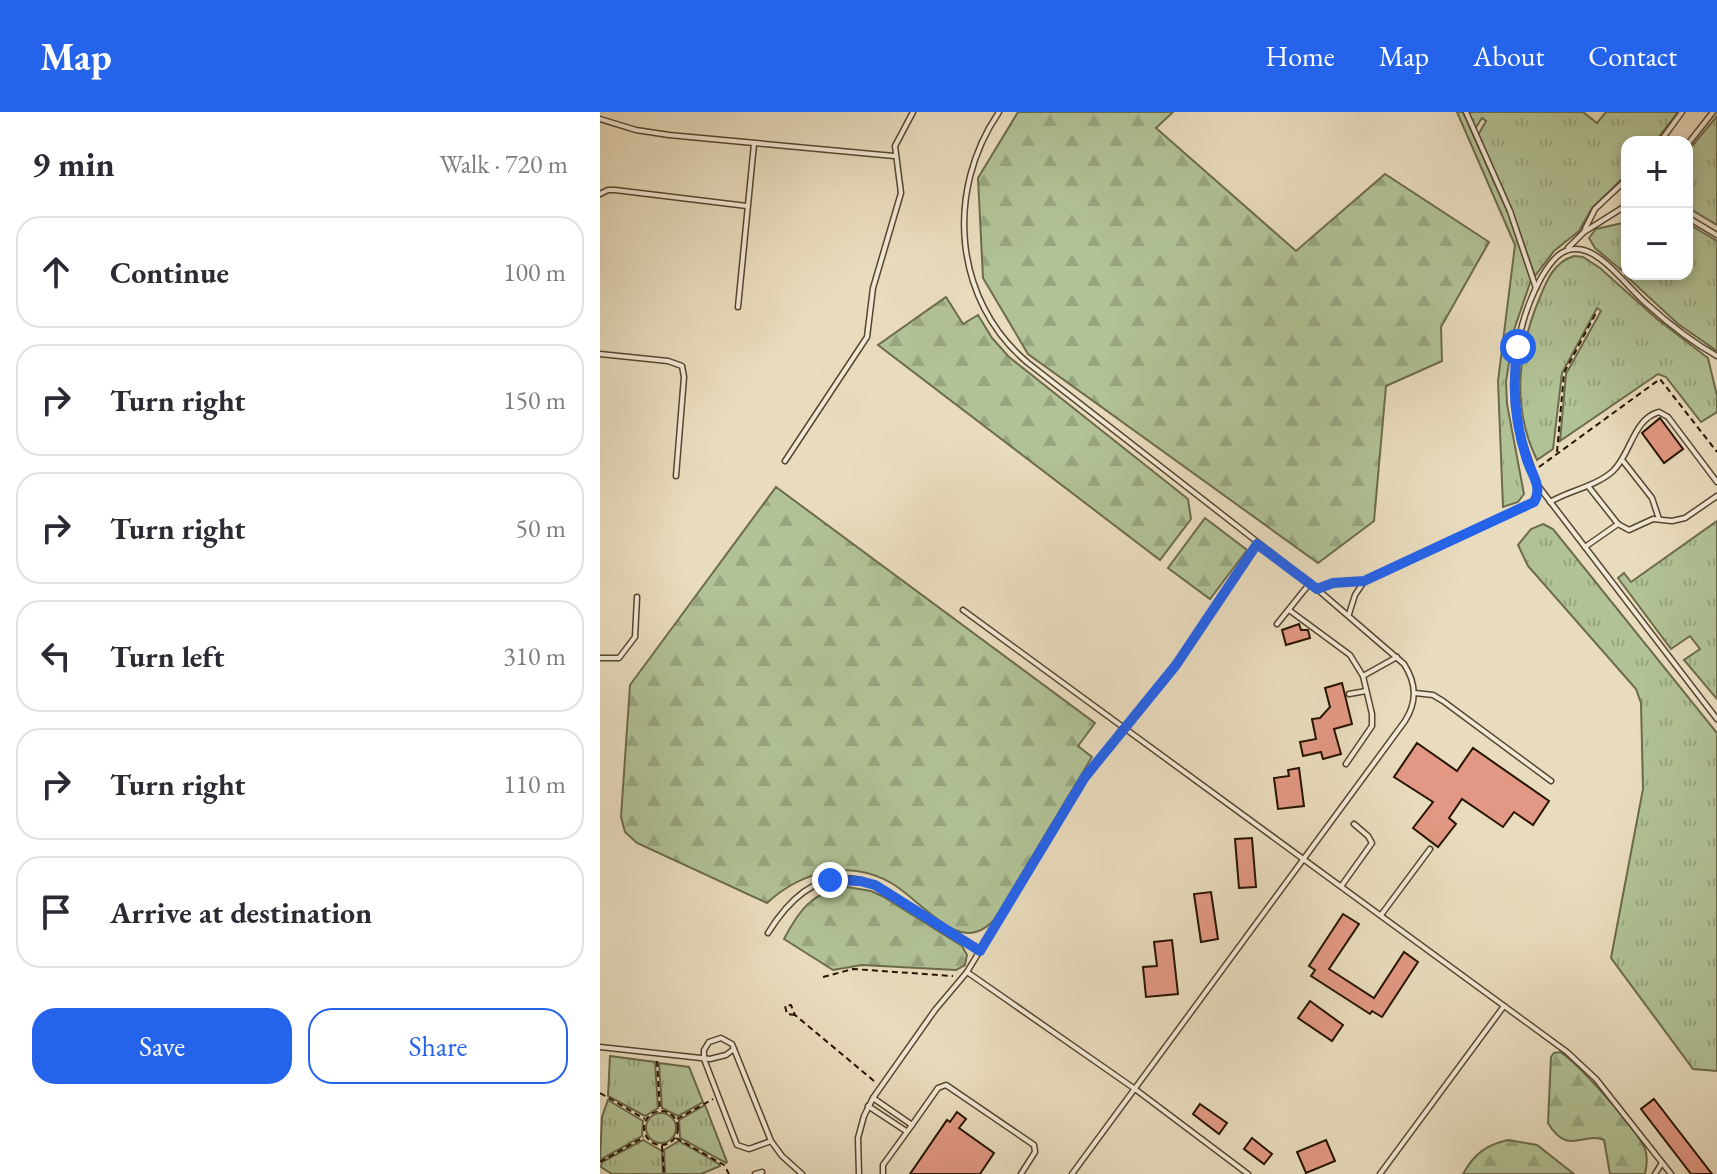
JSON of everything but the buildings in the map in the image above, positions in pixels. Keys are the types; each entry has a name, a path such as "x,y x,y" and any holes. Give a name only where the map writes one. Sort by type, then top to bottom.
{"lane":[{"path":"603,112 600,120 651,133 894,156"},
{"path":"785,461 867,337 873,288 901,193 895,146 913,112"},
{"path":"999,112 977,152 967,183 964,212 964,240 969,268 990,320 1017,354 1349,614 1397,657 1410,673 1415,693 1405,721 1072,1174"},
{"path":"1466,112 1510,211 1536,288"},
{"path":"1664,136 1682,112"},
{"path":"1693,137 1713,112"},
{"path":"738,307 754,144"},
{"path":"1584,232 1595,209 1621,185"},
{"path":"600,194 611,190 747,206"},
{"path":"1623,208 1584,232 1553,260 1536,288 1521,331 1514,381 1517,417 1538,485 1717,718"},
{"path":"1693,221 1717,235"},
{"path":"1566,250 1586,250 1595,255 1660,315 1717,356"},
{"path":"600,354 668,361 682,366 684,377 676,476"},
{"path":"1550,502 1601,480 1623,460 1643,420 1659,412 1668,417 1717,482"},
{"path":"1623,460 1652,498 1659,519"},
{"path":"1317,589 1333,583 1364,581 1529,505 1537,497 1538,485"},
{"path":"1588,486 1618,524 1629,530 1648,520 1685,518 1717,496"},
{"path":"1585,547 1618,524"},
{"path":"859,1174 858,1138 873,1098 967,972 1085,777 1189,648 1257,544"},
{"path":"1349,614 1355,595 1364,581"},
{"path":"1277,624 1310,583"},
{"path":"600,658 619,658 630,646 635,637 637,597"},
{"path":"963,610 1581,1063 1671,1174"},
{"path":"1289,610 1350,655 1363,676 1372,726 1346,764"},
{"path":"1363,676 1397,657"},
{"path":"1349,694 1366,691"},
{"path":"1415,693 1438,698 1551,781"},
{"path":"1342,885 1372,843 1354,824"},
{"path":"1381,915 1430,849"},
{"path":"768,933 780,913 801,892 830,880 845,879 875,885 980,951"},
{"path":"967,972 1135,1089 1248,1174"},
{"path":"1380,1174 1504,1006"},
{"path":"771,1141 749,1149 739,1147 704,1059 706,1046 716,1038 729,1041 734,1048 771,1141 778,1152 802,1174"},
{"path":"600,1047 704,1059 721,1058 734,1048"},
{"path":"883,1174 883,1165 938,1088 949,1085 1034,1145 1035,1152 1021,1174"},
{"path":"873,1098 912,1125"},
{"path":"868,1106 907,1131"},
{"path":"1655,1174 1662,1163"},
{"path":"755,1174 762,1172"}],"path":[{"path":"1557,453 1564,373 1597,311"},
{"path":"1532,473 1660,379 1717,452"},
{"path":"823,977 853,969 962,977"},
{"path":"795,1015 881,1086"},
{"path":"657,1053 660,1111"},
{"path":"600,1093 646,1120"},
{"path":"676,1120 718,1096"},
{"path":"660,1111 667,1112 676,1120 678,1130 675,1137 662,1145 651,1142 646,1136 646,1120 660,1111"},
{"path":"600,1162 646,1136"},
{"path":"675,1137 724,1165 729,1174"},
{"path":"662,1145 664,1174"}],"green space":[{"path":"1018,112 1173,112 1156,128 1296,251 1385,174 1489,242 1441,327 1442,361 1386,386 1374,521 1318,563 1028,354 983,278 978,178"},
{"path":"1457,112 1463,112 1508,213 1531,280 1514,330 1506,382 1507,404 1524,494 1518,502 1503,507 1498,381 1515,245"},
{"path":"1467,112 1583,112 1597,123 1606,112 1678,112 1660,136 1621,136 1621,180 1592,208 1579,231 1554,251 1535,276 1512,211 1478,135 1486,121 1482,118 1475,129"},
{"path":"1717,116 1717,225 1693,211 1693,145"},
{"path":"1621,223 1621,270 1595,248 1589,238 1596,229"},
{"path":"1693,227 1717,241 1717,351 1678,324 1630,280 1693,280"},
{"path":"1574,256 1583,257 1600,268 1657,319 1708,358 1717,396 1717,412 1701,422 1666,377 1658,374 1560,441 1566,374 1601,311 1597,308 1562,373 1553,449 1537,460 1523,419 1520,378 1523,357 1532,317 1549,278 1556,267"},
{"path":"946,297 963,324 978,315 1009,357 1188,499 1191,519 1160,560 878,345"},
{"path":"776,487 1095,723 1078,746 1092,757 994,920 981,930 966,933 955,930 896,886 863,872 846,870 812,876 796,882 767,903 637,843 625,832 621,817 630,685"},
{"path":"1205,518 1247,550 1210,599 1168,568"},
{"path":"1717,521 1717,699 1684,660 1700,649 1690,636 1671,649 1618,578 1624,573 1631,582"},
{"path":"1543,524 1553,529 1717,733 1717,1071 1693,1069 1611,958 1643,789 1641,703 1636,689 1528,566 1518,545 1531,529"},
{"path":"847,887 882,896 962,946 967,955 965,965 956,970 862,965 833,970 784,939 808,904 825,893"},
{"path":"1560,1052 1580,1069 1631,1127 1647,1155 1645,1174 1610,1174 1604,1140 1562,1139 1548,1123 1551,1057"},
{"path":"610,1056 655,1062 658,1108 645,1116 608,1096"},
{"path":"659,1063 689,1067 703,1102 678,1116 662,1108"},
{"path":"608,1100 643,1121 642,1136 600,1160 602,1117"},
{"path":"705,1105 726,1163 680,1138 679,1120"},
{"path":"661,1113 672,1117 676,1128 672,1139 661,1143 650,1139 646,1128 650,1117"},
{"path":"643,1140 662,1151 663,1174 612,1174 601,1167 602,1162"},
{"path":"1508,1140 1537,1145 1574,1174 1463,1174 1481,1151"},
{"path":"679,1141 720,1166 701,1174 665,1174 664,1150"}],"route":[{"path":"830,880 845,879 875,885 980,951 1085,777 1176,665 1257,544 1317,589 1333,583 1364,581 1534,502 1538,485 1523,445 1514,393 1518,347"}]}
